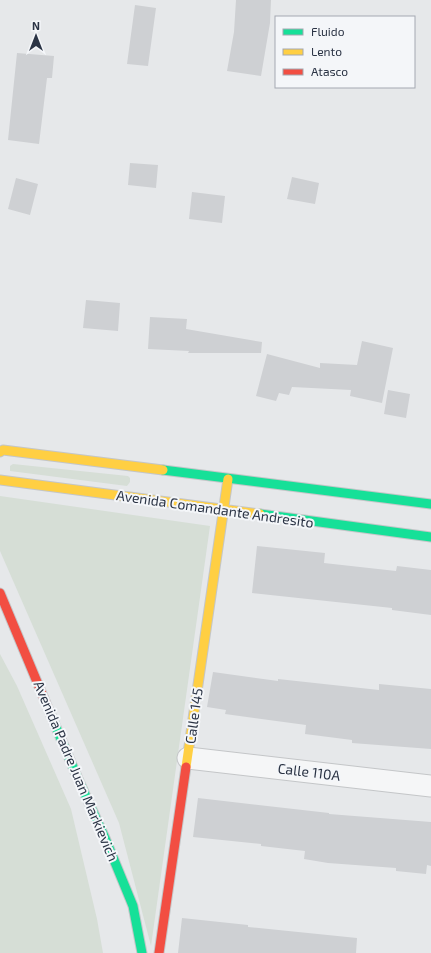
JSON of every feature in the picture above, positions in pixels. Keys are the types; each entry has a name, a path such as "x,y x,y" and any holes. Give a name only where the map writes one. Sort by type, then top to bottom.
{"main road":[{"path":"0,452 3,450 431,504"},
{"name":"Calle 145","path":"159,953 228,479"},
{"name":"Avenida Comandante Andresito","path":"0,480 431,537"},
{"name":"Avenida Padre Juan Markievich","path":"0,593 133,906 142,953"}],"street":[{"name":"Calle 110A","path":"188,758 431,786"}],"shaded area":[{"path":"13,464 128,476 130,478 130,482 127,486 10,471 10,466"},
{"path":"0,496 210,526 151,946 119,823 0,551"},
{"path":"0,654 17,686 71,809 97,919 103,953 0,953"}],"building":[{"path":"236,0 271,0 270,23 261,76 227,71 234,32"},
{"path":"135,5 156,8 148,66 127,64"},
{"path":"17,53 54,56 52,78 47,78 39,144 8,140"},
{"path":"130,163 158,165 156,188 128,185"},
{"path":"292,177 319,183 315,204 287,199"},
{"path":"16,178 38,184 30,215 8,209"},
{"path":"192,192 225,196 222,223 189,219"},
{"path":"86,300 120,303 118,331 83,328"},
{"path":"150,317 187,319 186,329 262,342 261,353 188,353 189,351 148,349"},
{"path":"362,341 393,348 382,403 350,396 351,390 292,387 289,395 279,393 276,401 256,396 267,354 320,368 320,363 357,365"},
{"path":"388,390 410,394 406,418 384,414"},
{"path":"257,546 325,553 324,563 396,571 397,566 431,570 431,615 392,610 392,608 252,593"},
{"path":"213,672 278,681 278,679 379,690 379,684 431,689 431,749 352,743 352,740 305,734 306,725 225,714 226,710 207,707"},
{"path":"198,798 329,814 431,822 431,866 427,865 426,874 396,871 396,868 328,863 304,859 305,851 261,846 261,844 193,837"},
{"path":"182,918 248,925 248,927 357,938 356,953 178,953"}],"traffic: fast":[{"path":"163,470 431,504"},
{"path":"260,514 431,537"},
{"path":"50,713 133,906 142,953"}],"traffic: slow":[{"path":"0,452 3,450 163,470"},
{"path":"186,767 228,479"},
{"path":"0,480 260,514"}],"traffic: jam":[{"path":"0,593 50,713"},
{"path":"159,953 186,767"}]}
